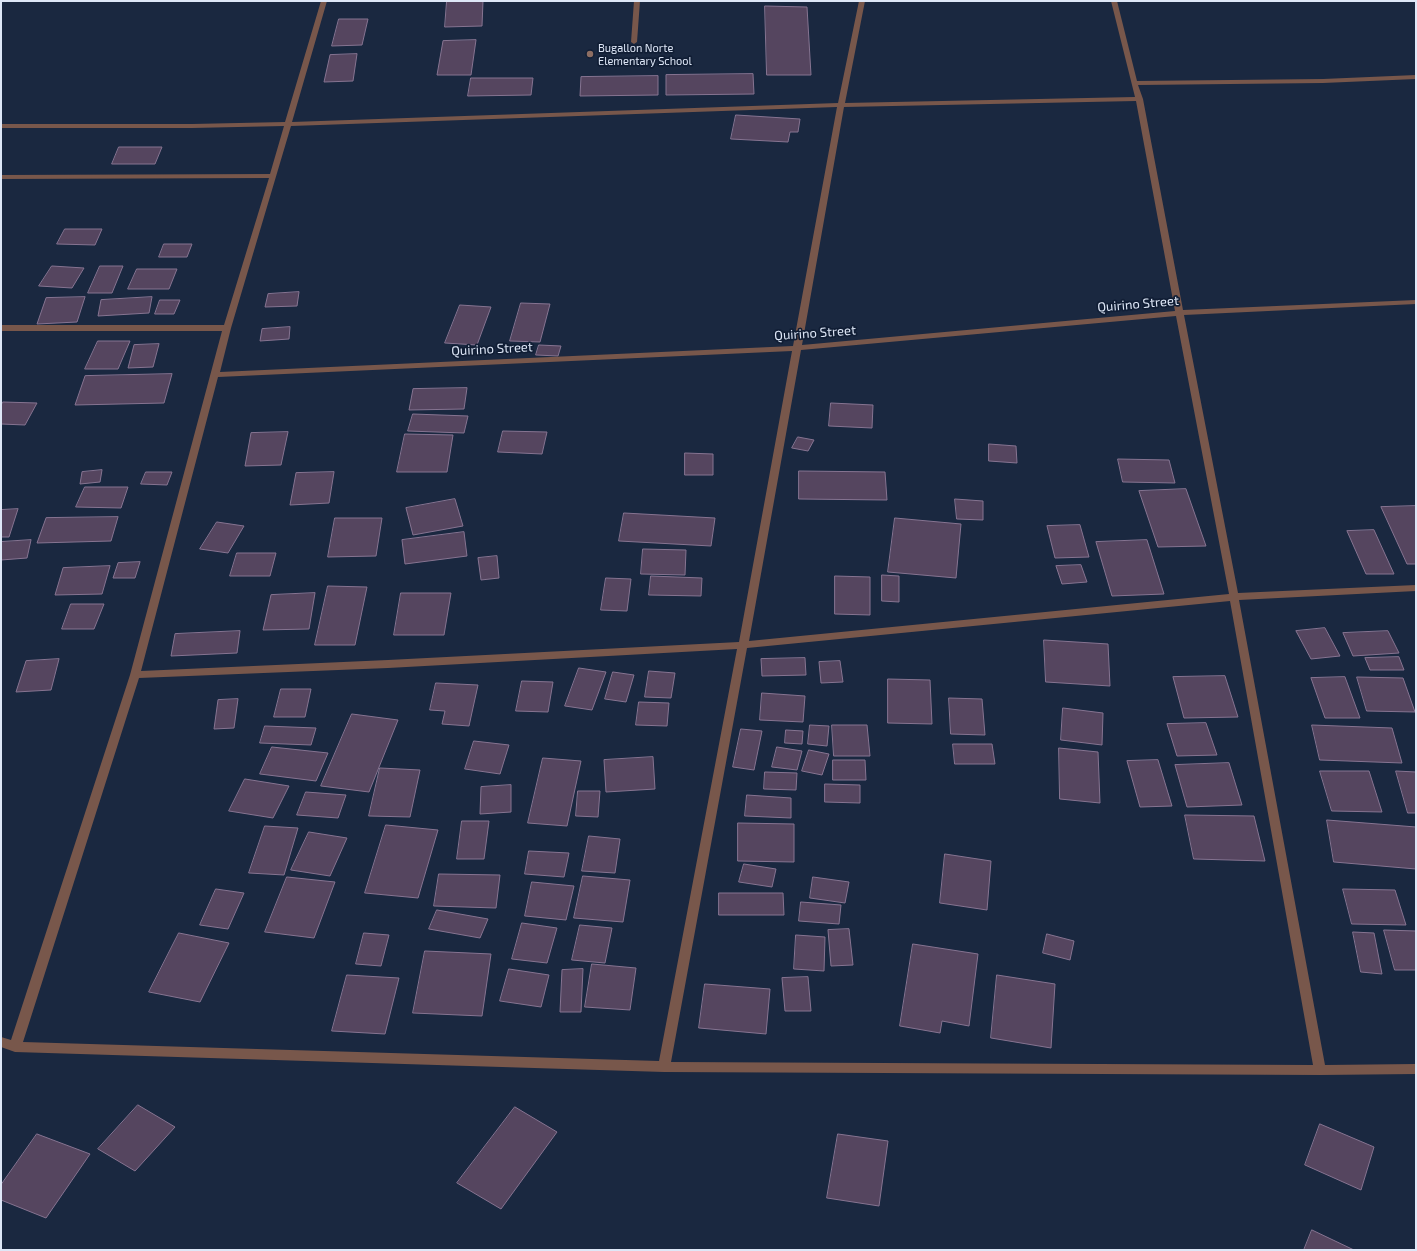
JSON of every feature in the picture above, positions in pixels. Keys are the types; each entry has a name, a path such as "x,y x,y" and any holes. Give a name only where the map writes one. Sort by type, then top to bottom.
{"street":[{"path":"15,1047 135,675 227,328 324,1"},
{"path":"634,42 637,1"},
{"path":"664,1067 798,348 841,105 862,1"},
{"path":"1114,1 1139,99 1181,313 1320,1070"},
{"path":"1134,83 1323,81 1416,77"},
{"path":"1,126 192,126 288,124 841,105 1139,99"},
{"path":"1,177 273,176"},
{"name":"Quirino Street","path":"215,375 798,348 1181,313 1416,302"},
{"path":"1,328 227,328"},
{"path":"135,675 388,664 743,644 1234,597 1416,588"},
{"path":"1,1042 15,1047 664,1067 1320,1070 1416,1069"}],"building":[{"path":"447,1 483,1 482,26 445,27"},
{"path":"765,6 807,7 811,75 767,75"},
{"path":"339,19 368,19 362,45 332,46"},
{"path":"476,40 471,75 437,75 443,41"},
{"path":"357,54 353,81 324,82 330,55"},
{"path":"753,74 754,94 666,95 666,75"},
{"path":"658,76 658,95 580,96 581,77"},
{"path":"471,78 533,78 531,95 468,96"},
{"path":"736,115 800,119 798,132 790,132 788,142 731,139"},
{"path":"119,147 162,147 155,164 112,164"},
{"path":"65,229 102,229 95,245 57,244"},
{"path":"164,244 192,244 187,257 159,257"},
{"path":"52,266 84,268 72,288 39,286"},
{"path":"100,266 123,266 112,293 88,293"},
{"path":"137,269 177,269 169,289 128,289"},
{"path":"299,292 297,306 265,307 268,294"},
{"path":"85,297 77,322 37,324 46,298"},
{"path":"152,297 149,313 98,316 101,300"},
{"path":"160,300 180,300 174,314 155,314"},
{"path":"521,303 550,304 540,342 510,341"},
{"path":"460,305 491,307 477,345 445,343"},
{"path":"290,327 289,339 260,341 262,329"},
{"path":"98,341 130,341 118,369 85,369"},
{"path":"159,344 153,367 128,368 134,345"},
{"path":"539,345 561,346 558,356 536,355"},
{"path":"172,374 164,403 75,405 85,376"},
{"path":"467,388 464,409 409,410 413,389"},
{"path":"3,402 37,403 25,425 1,424 1,406"},
{"path":"831,403 873,405 872,428 829,426"},
{"path":"413,414 468,416 464,433 408,431"},
{"path":"503,431 547,432 542,454 498,452"},
{"path":"288,432 281,465 245,466 251,433"},
{"path":"405,434 453,435 447,472 397,472"},
{"path":"798,437 814,440 808,451 792,448"},
{"path":"989,444 1016,446 1017,463 989,461"},
{"path":"685,453 713,454 713,475 685,475"},
{"path":"1118,459 1169,460 1175,483 1123,482"},
{"path":"102,470 100,482 80,484 82,472"},
{"path":"799,471 885,472 887,500 799,499"},
{"path":"146,472 172,472 167,485 141,484"},
{"path":"334,472 329,503 290,505 296,473"},
{"path":"85,487 128,487 121,508 76,507"},
{"path":"1186,489 1206,546 1158,547 1139,491"},
{"path":"455,499 463,526 413,535 406,508"},
{"path":"955,499 983,501 983,520 957,519"},
{"path":"1416,506 1416,564 1407,564 1381,507"},
{"path":"18,509 9,537 1,537 1,510"},
{"path":"624,513 715,518 711,546 619,541"},
{"path":"118,517 111,541 37,543 46,518"},
{"path":"335,518 382,518 376,556 328,557"},
{"path":"895,518 961,524 956,578 888,572"},
{"path":"217,522 244,526 228,553 200,549"},
{"path":"1080,525 1089,557 1055,558 1047,526"},
{"path":"1374,530 1394,574 1366,574 1347,531"},
{"path":"464,532 467,556 405,564 402,540"},
{"path":"31,540 27,558 1,560 1,542"},
{"path":"1147,540 1164,594 1112,596 1096,542"},
{"path":"643,549 686,550 685,575 641,574"},
{"path":"237,553 276,553 270,576 230,576"},
{"path":"497,556 499,578 481,580 478,558"},
{"path":"140,562 135,578 113,578 118,563"},
{"path":"1081,565 1087,582 1062,584 1056,566"},
{"path":"110,566 102,594 55,595 63,568"},
{"path":"882,575 899,576 899,602 882,601"},
{"path":"651,576 702,578 701,596 649,595"},
{"path":"835,576 870,577 870,615 835,614"},
{"path":"606,578 631,579 627,611 601,610"},
{"path":"328,586 367,587 355,645 315,645"},
{"path":"315,593 309,629 263,630 271,595"},
{"path":"401,593 451,593 444,635 394,635"},
{"path":"71,604 104,604 94,629 62,629"},
{"path":"1325,628 1340,656 1311,659 1296,631"},
{"path":"240,631 237,653 171,656 175,634"},
{"path":"1388,631 1399,653 1353,656 1343,633"},
{"path":"1044,640 1108,644 1110,686 1046,682"},
{"path":"1399,657 1404,670 1370,670 1365,658"},
{"path":"805,658 806,675 762,676 761,659"},
{"path":"59,659 51,690 16,692 26,661"},
{"path":"840,661 843,682 821,683 819,662"},
{"path":"579,668 606,672 592,710 565,706"},
{"path":"649,671 675,673 671,698 645,697"},
{"path":"613,672 634,675 626,702 605,699"},
{"path":"1225,676 1238,717 1184,718 1173,677"},
{"path":"1345,677 1360,718 1325,718 1311,678"},
{"path":"1357,677 1403,678 1415,712 1367,711"},
{"path":"888,679 930,680 932,724 888,723"},
{"path":"522,681 553,682 548,712 516,711"},
{"path":"436,683 478,685 469,726 442,724 445,711 430,710"},
{"path":"281,689 311,689 305,717 274,717"},
{"path":"762,693 805,696 803,722 760,720"},
{"path":"949,698 982,699 985,735 951,734"},
{"path":"238,699 234,728 214,729 218,700"},
{"path":"639,702 669,703 667,726 636,725"},
{"path":"1063,708 1103,713 1102,745 1061,740"},
{"path":"352,714 398,720 369,792 321,786"},
{"path":"1206,723 1217,755 1177,756 1167,724"},
{"path":"810,725 829,726 827,746 808,744"},
{"path":"832,725 867,725 870,756 834,756"},
{"path":"1312,725 1392,728 1402,763 1320,760"},
{"path":"265,726 316,728 311,745 260,743"},
{"path":"741,729 762,731 754,770 733,767"},
{"path":"786,730 803,731 802,744 785,743"},
{"path":"474,741 509,745 500,774 465,769"},
{"path":"953,744 992,744 995,764 955,764"},
{"path":"272,747 328,753 316,781 260,774"},
{"path":"777,747 802,751 797,770 772,767"},
{"path":"1059,748 1098,752 1100,803 1060,799"},
{"path":"809,750 829,754 822,775 802,771"},
{"path":"653,757 655,789 606,792 604,760"},
{"path":"543,758 581,761 567,826 528,823"},
{"path":"833,760 865,760 866,780 833,780"},
{"path":"1158,760 1172,806 1140,807 1127,761"},
{"path":"1229,763 1242,805 1187,807 1175,765"},
{"path":"380,768 420,770 410,817 369,816"},
{"path":"1320,771 1369,771 1382,812 1332,811"},
{"path":"1396,771 1416,772 1416,813 1408,813"},
{"path":"765,772 797,773 796,790 764,789"},
{"path":"245,779 289,786 273,818 229,811"},
{"path":"825,784 860,785 860,803 825,802"},
{"path":"511,785 511,812 480,814 481,787"},
{"path":"578,791 600,791 598,817 576,816"},
{"path":"306,792 346,795 338,818 297,815"},
{"path":"747,795 791,798 791,818 745,816"},
{"path":"1185,815 1254,816 1265,861 1194,859"},
{"path":"1327,820 1416,827 1416,869 1334,862"},
{"path":"462,821 489,821 484,859 457,859"},
{"path":"738,823 794,824 794,862 738,861"},
{"path":"386,825 438,830 418,898 365,893"},
{"path":"265,826 298,828 284,875 249,873"},
{"path":"309,832 347,838 330,876 291,870"},
{"path":"589,836 620,839 615,873 582,871"},
{"path":"529,851 569,853 564,877 525,874"},
{"path":"945,854 991,861 987,910 940,903"},
{"path":"744,864 776,869 772,887 739,882"},
{"path":"439,874 500,875 496,908 434,906"},
{"path":"583,876 630,880 623,922 574,918"},
{"path":"287,877 335,882 314,938 265,932"},
{"path":"813,877 849,882 845,903 810,898"},
{"path":"532,882 574,886 566,920 525,916"},
{"path":"216,889 244,893 228,929 200,925"},
{"path":"1343,889 1395,890 1406,925 1352,924"},
{"path":"719,893 783,893 784,915 719,915"},
{"path":"801,902 841,905 839,924 799,921"},
{"path":"437,910 488,919 480,938 429,929"},
{"path":"522,923 557,928 547,963 512,959"},
{"path":"580,925 612,928 605,963 572,960"},
{"path":"849,929 853,965 831,966 828,930"},
{"path":"1384,930 1416,931 1416,970 1395,970"},
{"path":"1353,932 1374,933 1382,974 1361,972"},
{"path":"179,933 229,943 200,1002 149,992"},
{"path":"364,933 389,935 381,966 356,964"},
{"path":"1047,934 1074,941 1070,960 1043,953"},
{"path":"796,935 825,937 824,971 794,969"},
{"path":"913,944 978,954 969,1026 942,1021 940,1033 900,1026"},
{"path":"425,951 491,954 482,1016 413,1013"},
{"path":"592,964 636,968 630,1010 585,1007"},
{"path":"509,969 549,975 541,1007 500,1001"},
{"path":"583,969 581,1012 560,1012 562,970"},
{"path":"347,975 399,978 385,1034 332,1031"},
{"path":"997,975 1055,984 1051,1048 991,1038"},
{"path":"808,977 811,1011 785,1011 782,978"},
{"path":"705,984 770,989 766,1034 699,1028"},
{"path":"138,1105 175,1127 135,1171 98,1149"},
{"path":"515,1107 557,1132 501,1209 457,1183"},
{"path":"1320,1124 1374,1147 1361,1190 1305,1165"},
{"path":"37,1134 90,1154 46,1218 1,1200 1,1185"},
{"path":"838,1134 888,1141 879,1206 827,1198"},
{"path":"1312,1230 1354,1250 1304,1250"}],"place":[{"name":"Bugallon Norte Elementary School","path":"590,54"}]}
